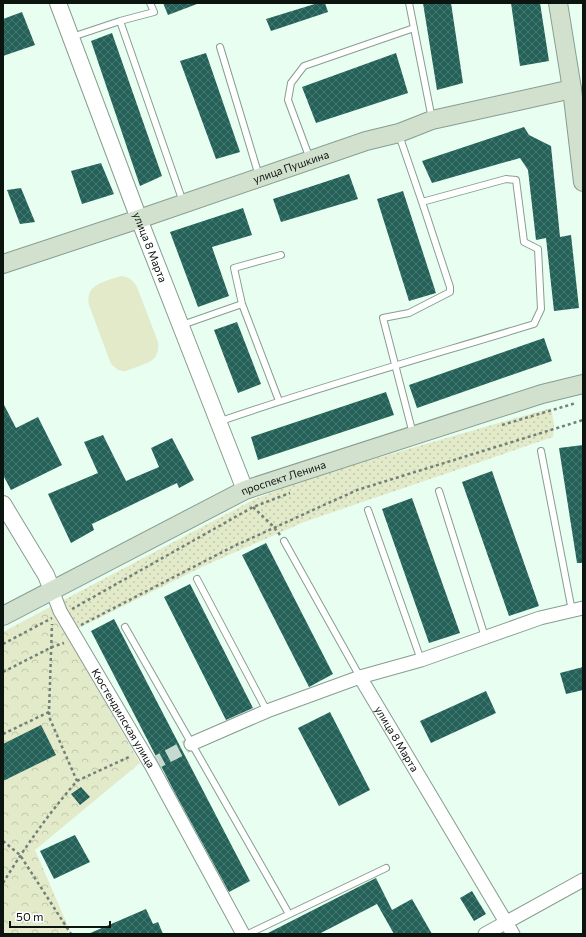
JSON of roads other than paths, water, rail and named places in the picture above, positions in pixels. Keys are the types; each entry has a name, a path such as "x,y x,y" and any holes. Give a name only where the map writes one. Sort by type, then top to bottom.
{"main road":[{"path":"558,3 577,88 583,182"},
{"name":"улица Пушкина","path":"3,264 366,141 399,133 432,120 577,88"},
{"name":"проспект Ленина","path":"3,616 245,490 542,394 583,384"}],"street":[{"name":"улица 8 Марта","path":"58,3 139,219 245,490"},
{"name":"Кюстендилская улица","path":"3,504 46,575 60,611 143,752 243,934"},
{"path":"191,744 267,711 360,677 421,660 540,618 578,610"},
{"name":"улица 8 Марта","path":"360,677 513,934"},
{"path":"485,934 506,921 583,880"}],"lane":[{"path":"71,37 154,12 150,3"},
{"path":"409,3 432,120"},
{"path":"120,21 183,204"},
{"path":"311,160 288,100 291,83 304,66 414,28"},
{"path":"220,47 260,178"},
{"path":"399,133 450,287 450,292 408,313 383,318 413,436"},
{"path":"218,422 278,401 534,324 541,309 538,249 524,242 516,180 506,179 422,202"},
{"path":"278,401 242,304 234,268 281,255"},
{"path":"181,326 242,304"},
{"path":"541,451 578,610"},
{"path":"439,491 485,637"},
{"path":"368,510 421,660"},
{"name":"улица 8 Марта","path":"284,541 360,677"},
{"path":"197,579 267,711"},
{"path":"126,627 191,744 289,914"},
{"path":"248,934 386,868"}],"tunnel":[{"path":"151,765 191,744"}]}
